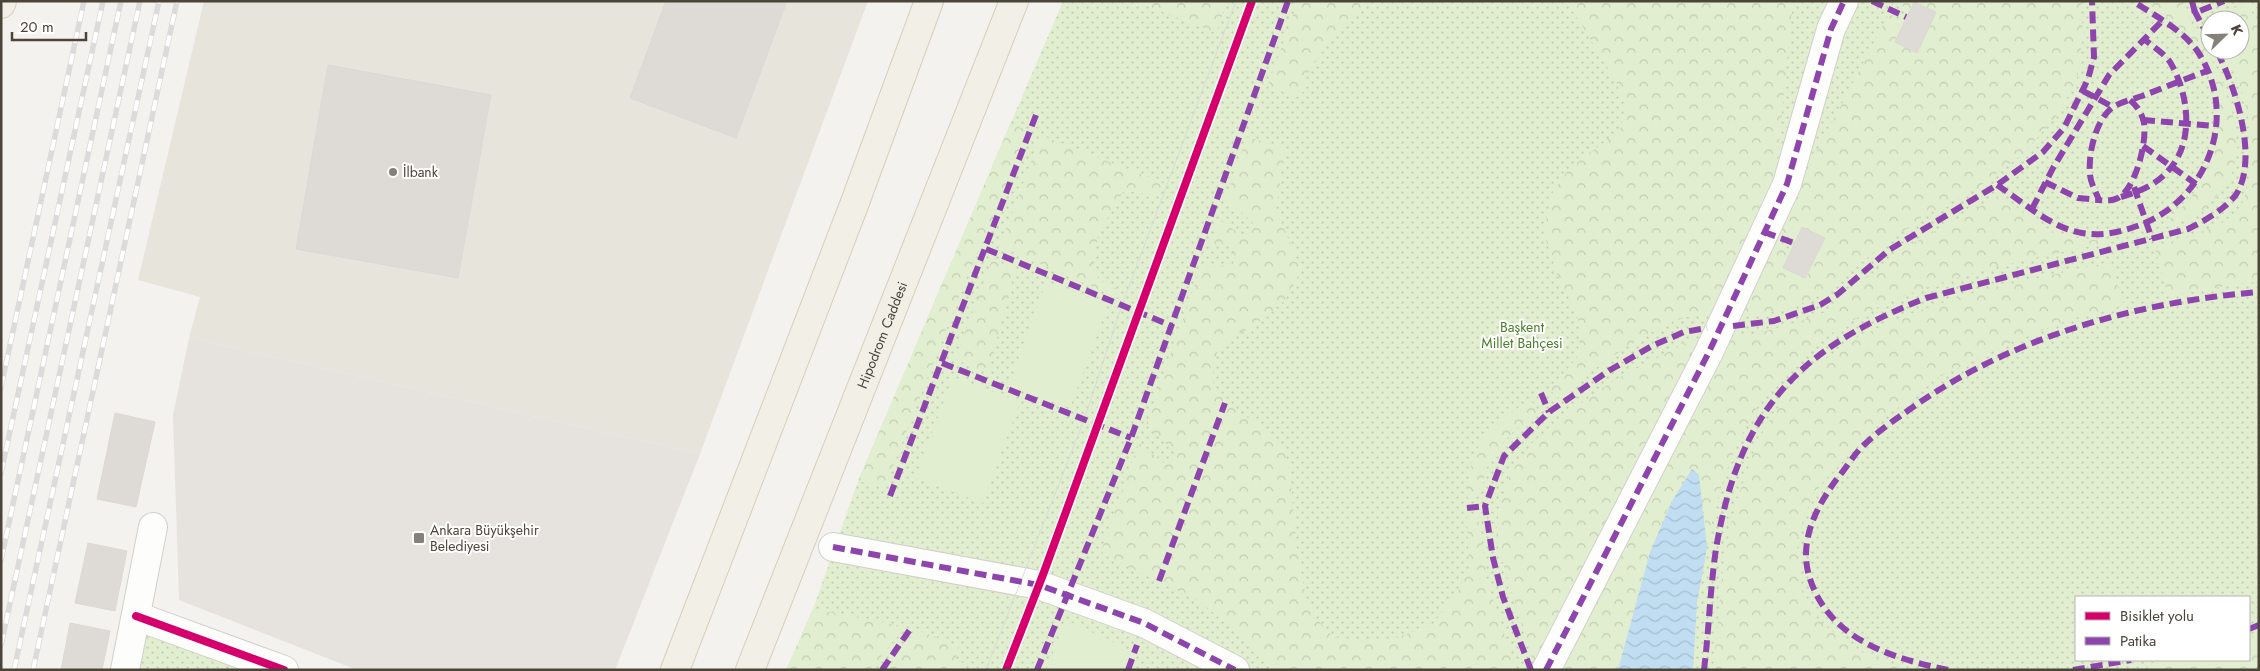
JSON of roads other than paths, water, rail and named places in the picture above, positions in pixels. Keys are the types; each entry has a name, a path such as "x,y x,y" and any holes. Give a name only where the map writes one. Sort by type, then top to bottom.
{"main road":[{"path":"675,670 851,214 929,1"},
{"name":"Hipodrom Caddesi","path":"750,670 1014,1"}],"street":[{"path":"1546,670 1709,352 1787,184 1831,29 1844,1"},
{"path":"125,670 153,527"},
{"path":"834,547 1039,585 1144,623 1234,670"},
{"path":"136,616 284,670"}],"water":[{"path":"1692,469 1699,475 1707,548 1697,603 1693,670 1618,670 1650,552 1672,501"}],"tram line":[{"path":"986,670 1084,420 1122,305 1236,1"}],"railway":[{"path":"1,387 84,1"},
{"path":"1,473 103,1"},
{"path":"1,560 121,1"},
{"path":"1,645 140,1"},
{"path":"14,670 159,1"},
{"path":"33,670 177,1"}],"place":[{"name":"İlbank","path":"393,172"},
{"name":"Ankara Büyükşehir Belediyesi","path":"419,538"}],"park label":[{"name":"Başkent Millet Bahçesi","path":"1522,336"}]}
